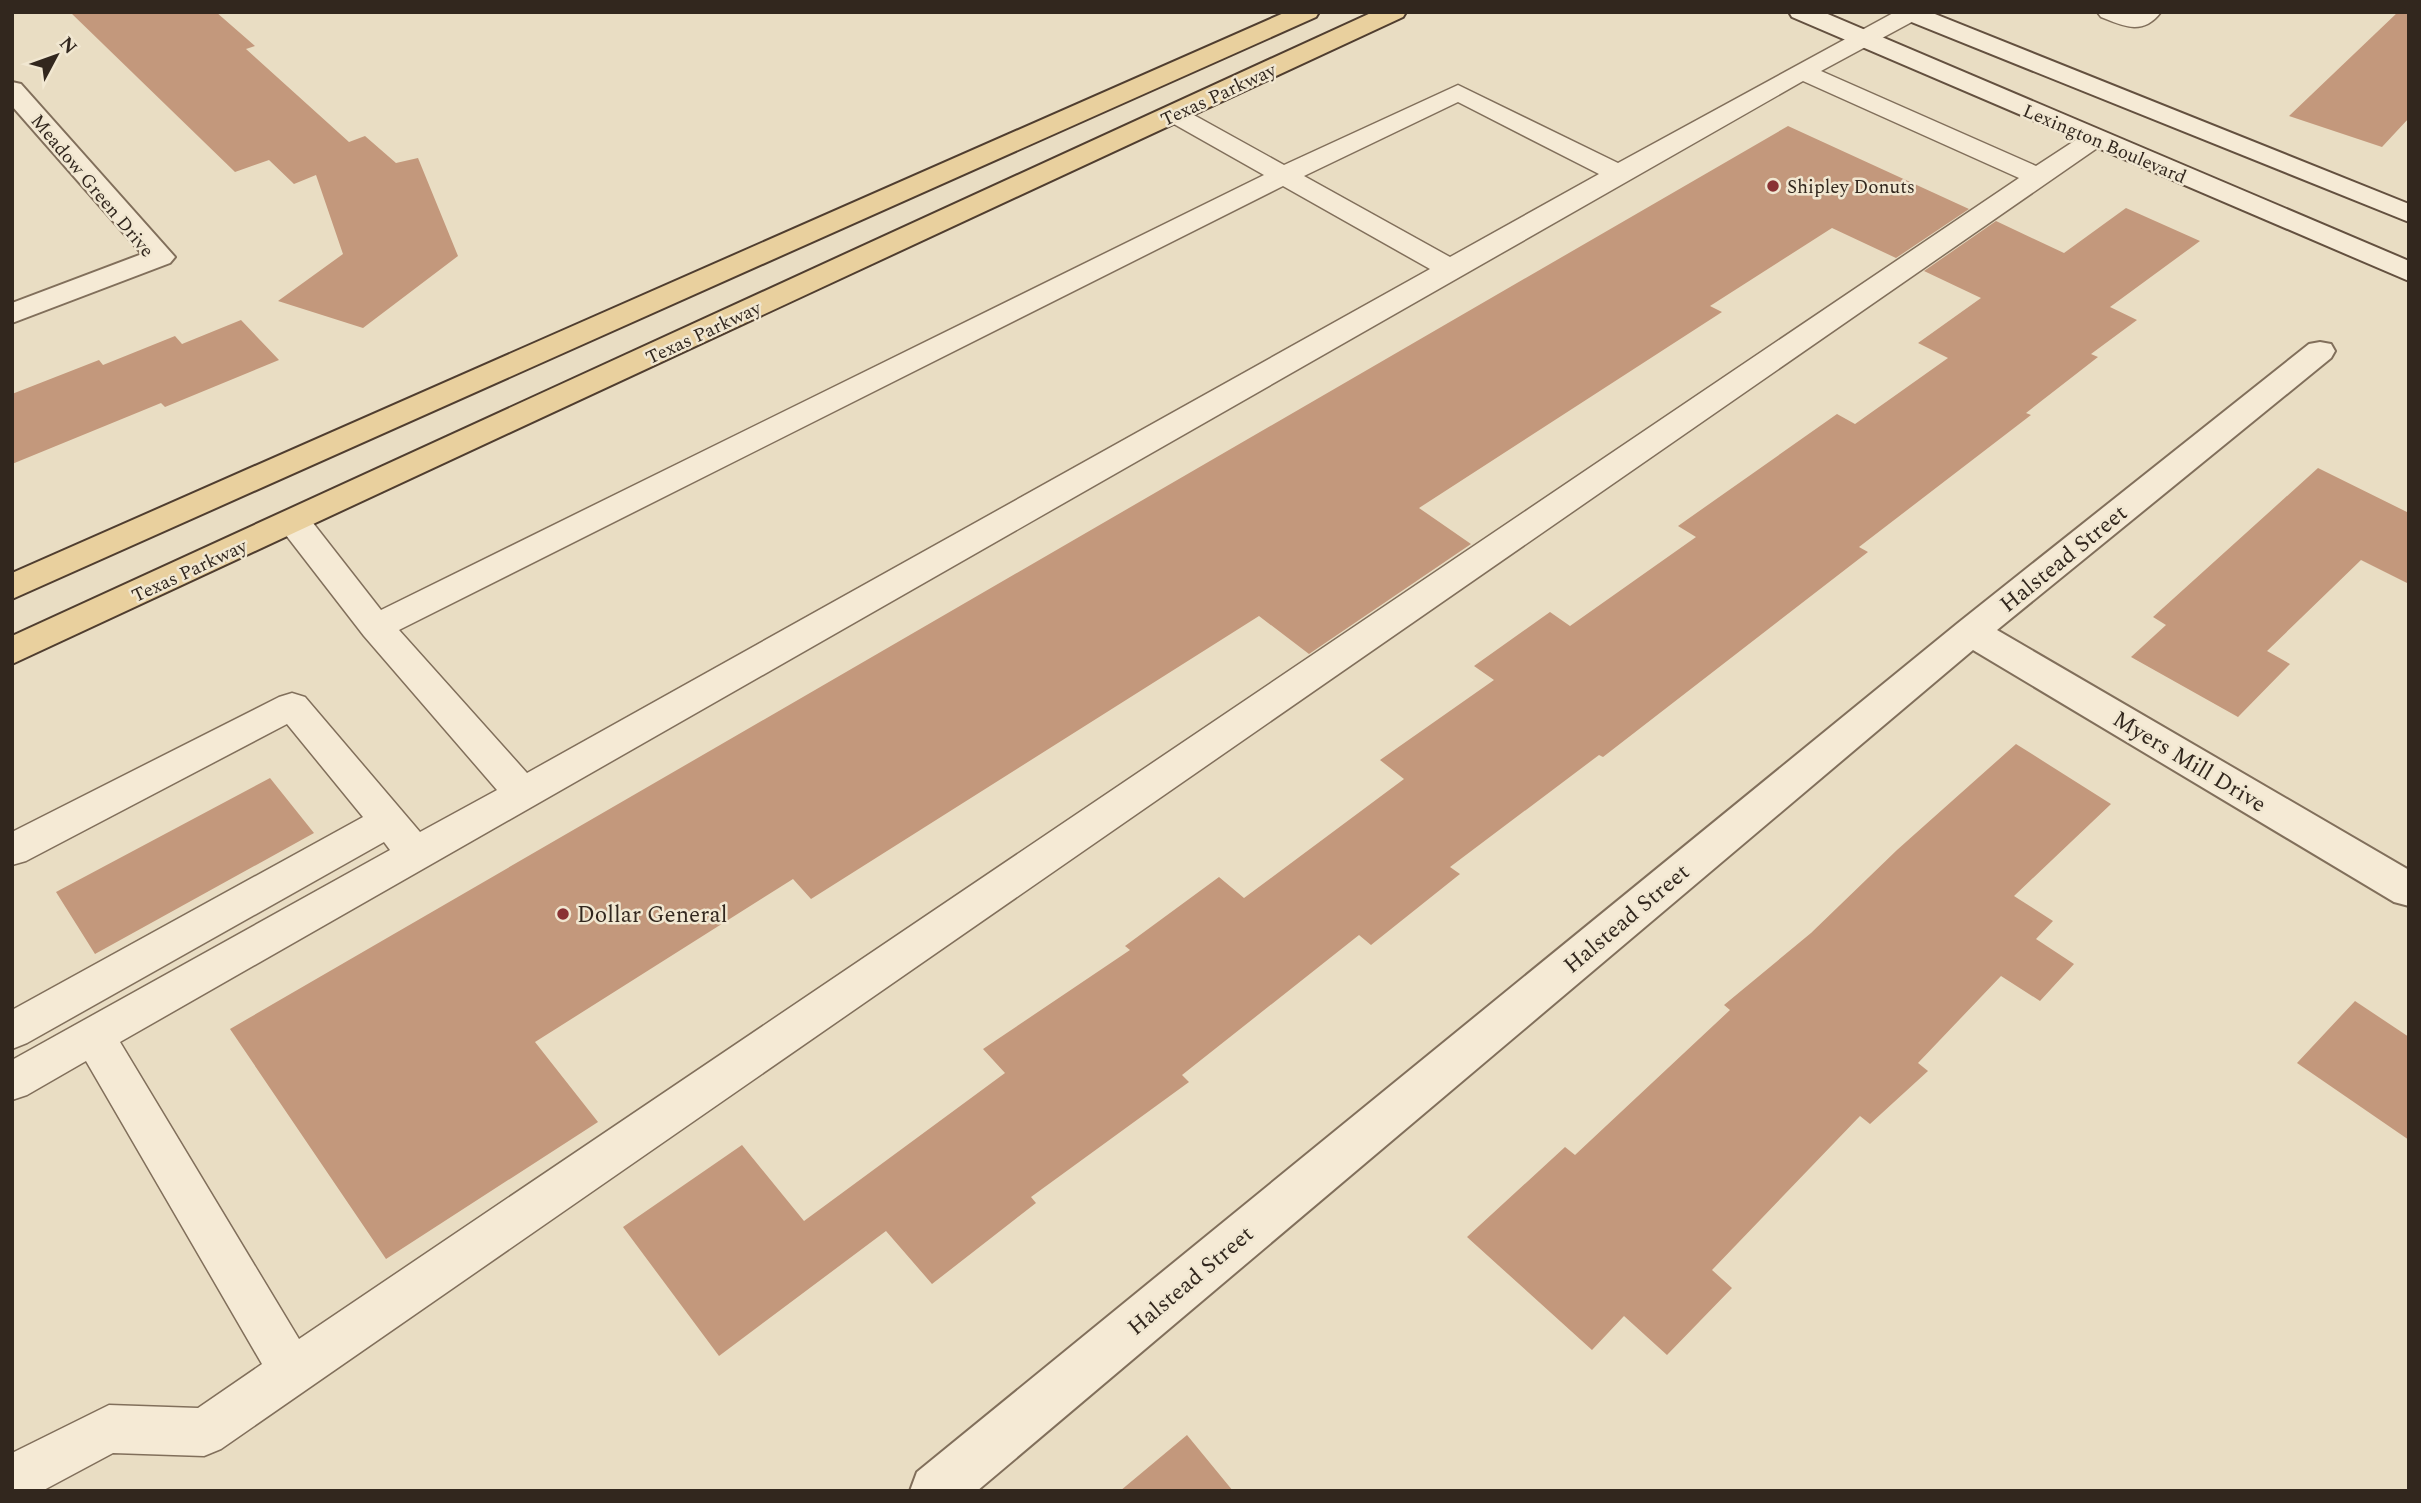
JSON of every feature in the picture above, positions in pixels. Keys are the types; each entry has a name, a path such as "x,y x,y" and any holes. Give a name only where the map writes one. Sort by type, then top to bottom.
{"main road":[{"name":"Texas Parkway","path":"12,587 1307,12"},
{"name":"Texas Parkway","path":"12,651 1394,12"},
{"path":"722,271 765,304"}],"street":[{"name":"Lexington Boulevard","path":"1801,12 2409,272"},
{"path":"1910,13 2409,214"},
{"name":"Meadow Green Drive","path":"12,90 160,257 12,314"},
{"path":"2299,226 2342,188"},
{"name":"Halstead Street","path":"936,1491 1971,632 2320,351"},
{"name":"Myers Mill Drive","path":"1971,632 2409,890"}],"lane":[{"path":"2109,12 2134,22 2150,12"},
{"path":"12,1082 1619,174 1910,13"},
{"path":"1802,71 2038,177"},
{"path":"376,627 1284,175 1458,92 1619,174"},
{"path":"1174,114 1451,269"},
{"path":"12,1480 109,1429 204,1432 2094,139"},
{"path":"294,522 376,627 523,794"},
{"path":"12,850 292,706 416,854"},
{"path":"12,1031 388,821"},
{"path":"94,1036 292,1371"}],"building":[{"path":"70,12 216,12 255,46 246,49 349,142 365,136 396,163 418,158 458,256 363,328 278,301 343,254 316,175 294,184 269,160 235,172"},
{"path":"2398,12 2409,12 2409,118 2382,147 2289,116"},
{"path":"1788,126 1969,209 1896,258 1832,228 1710,306 1722,312 1419,508 1471,544 1309,654 1259,616 811,899 793,879 535,1042 598,1122 386,1259 230,1029"},
{"path":"2126,208 2200,241 2110,307 2137,320 2091,354 2098,357 2026,413 2031,415 1859,547 1868,552 1603,757 1599,755 1450,867 1460,874 1371,945 1359,935 1182,1075 1189,1082 1031,1197 1036,1203 932,1284 886,1231 719,1356 623,1227 742,1145 804,1221 1005,1073 983,1049 1130,950 1125,946 1219,877 1244,898 1404,779 1380,760 1494,680 1474,666 1550,612 1570,626 1696,537 1678,526 1837,414 1855,424 1948,358 1918,343 1981,298 1924,271 1996,221 2064,253"},
{"path":"241,320 279,360 165,407 161,403 12,464 12,394 99,360 103,365 175,336 182,344"},
{"path":"2318,468 2409,513 2409,584 2361,560 2267,651 2290,664 2238,717 2131,657 2166,625 2153,617"},
{"path":"2016,744 2111,804 2014,896 2053,921 2036,939 2074,964 2040,1001 2001,976 1918,1063 1928,1071 1870,1124 1860,1116 1712,1270 1732,1288 1667,1355 1624,1316 1592,1350 1467,1237 1565,1147 1575,1155 1730,1010 1724,1005 1811,933 1897,850"},
{"path":"270,778 314,833 95,954 56,892"},
{"path":"2355,1001 2409,1037 2409,1140 2297,1063"},
{"path":"1187,1435 1233,1491 1120,1491"}],"place":[{"name":"Shipley Donuts","path":"1773,186"},
{"name":"Dollar General","path":"563,914"}]}
